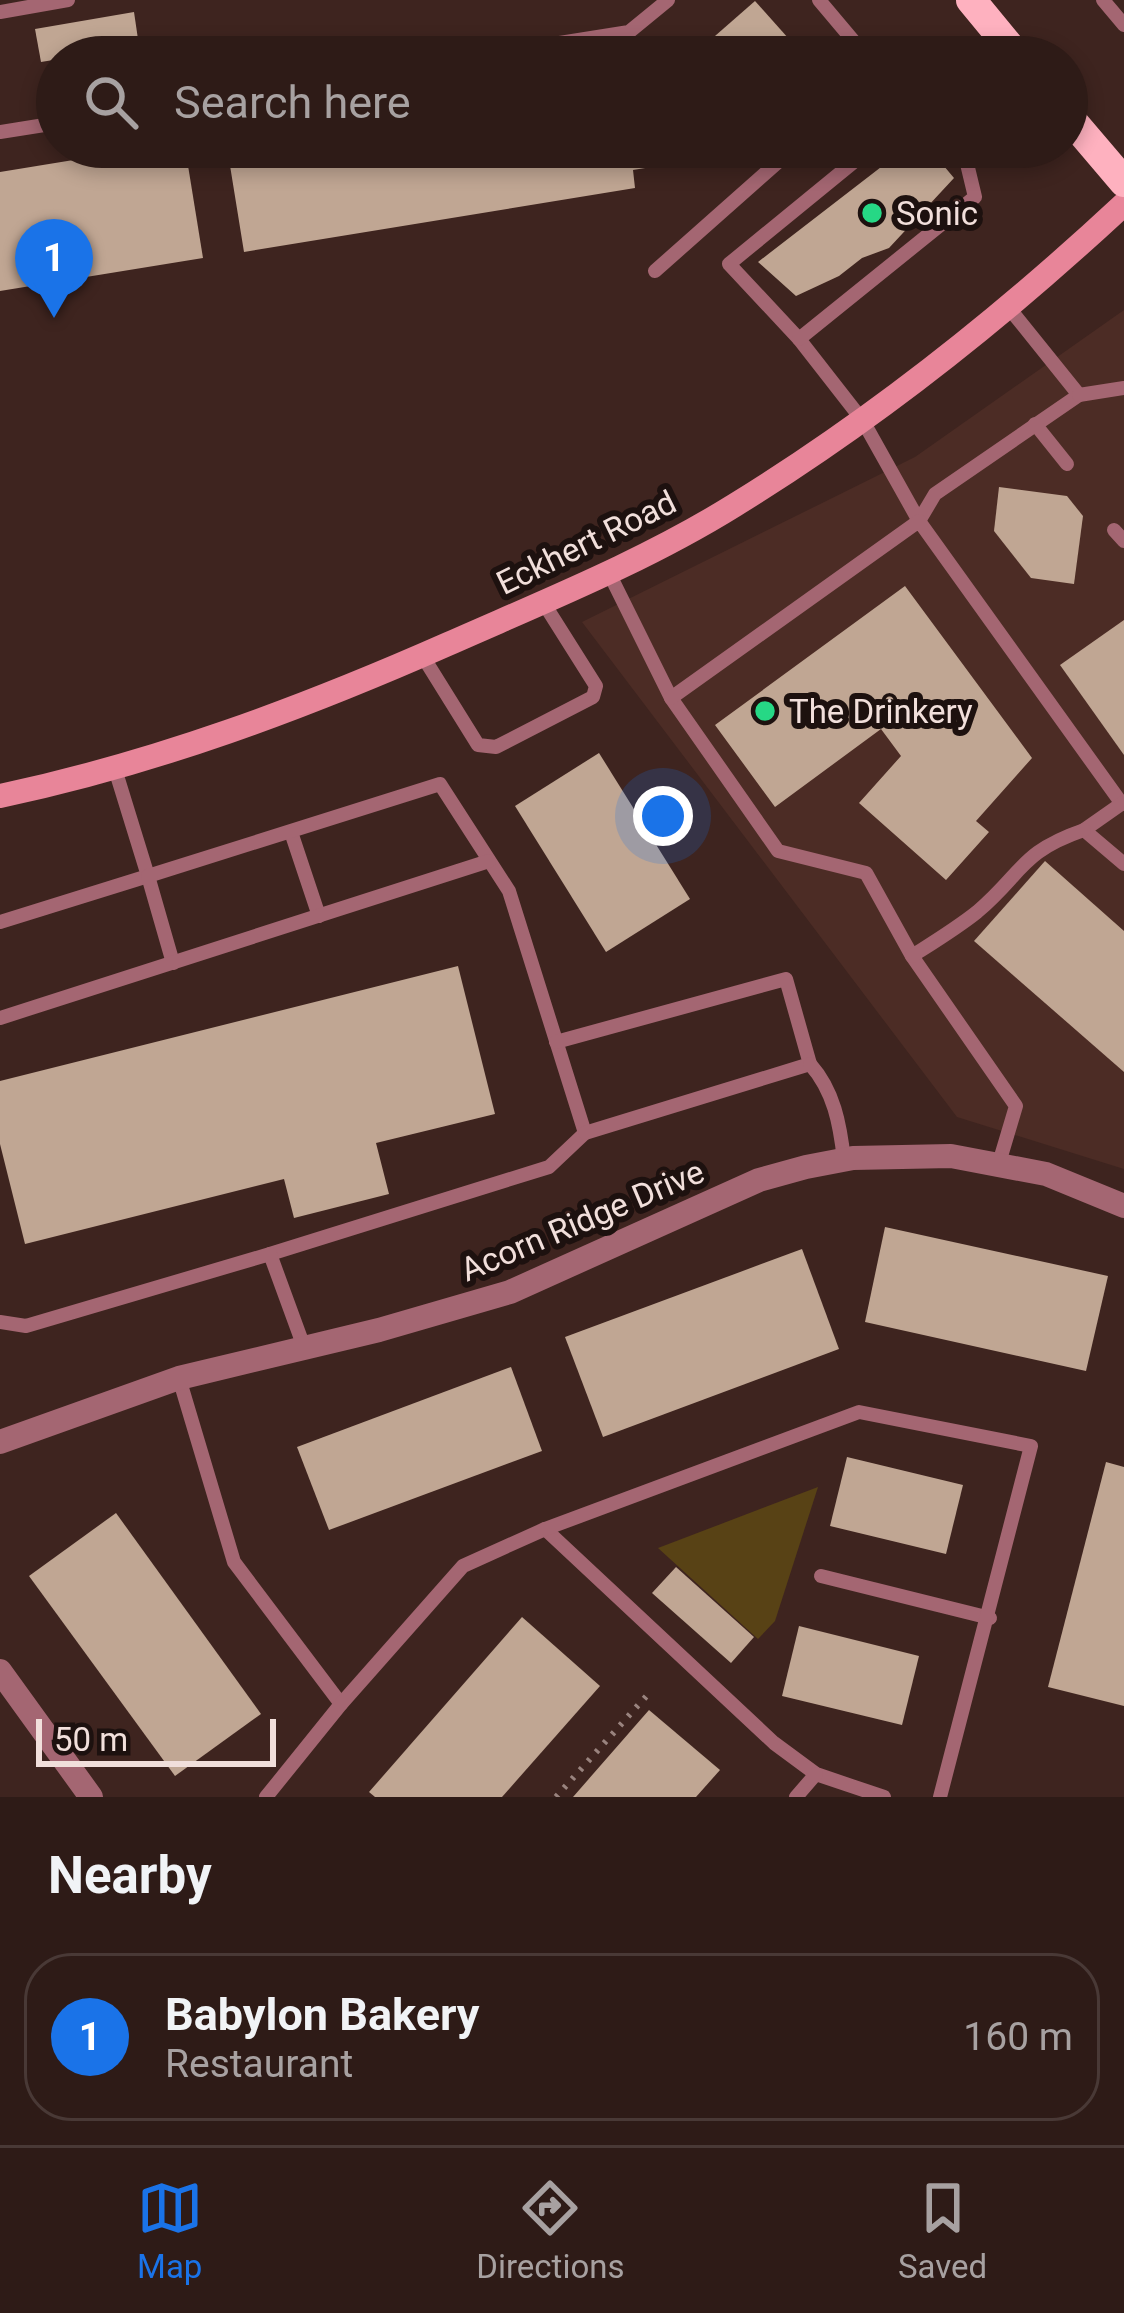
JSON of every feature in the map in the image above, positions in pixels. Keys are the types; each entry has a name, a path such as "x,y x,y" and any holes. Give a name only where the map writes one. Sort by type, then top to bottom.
{"main road":[{"path":"970,0 1000,36"},
{"path":"1088,140 1124,182"},
{"name":"Eckhert Road","path":"0,796 115,769 218,737 608,573 733,507 863,421 1009,308 1124,203"}],"street":[{"name":"Acorn Ridge Drive","path":"0,1442 179,1378 379,1330 510,1292 759,1180 844,1160 902,1154 999,1163 1046,1174 1124,1206"},
{"path":"0,1671 92,1797"}],"lane":[{"path":"0,12 68,0"},
{"path":"604,36 629,32 668,0"},
{"path":"819,0 849,36"},
{"path":"1103,0 1124,25"},
{"path":"0,132 36,126"},
{"path":"655,271 771,168"},
{"path":"846,168 729,264 799,339 863,421 919,521 1123,803 1084,830 1052,841 1026,858 981,908 912,956"},
{"path":"799,339 975,197 968,168"},
{"path":"1009,308 1079,395"},
{"path":"670,698 919,521 935,494 1035,424 1079,395 1124,388"},
{"path":"1035,424 1067,464"},
{"path":"608,573 670,698 778,851 866,873 912,956 1016,1106 999,1163"},
{"path":"422,655 478,745 496,747 593,697 596,686 543,602"},
{"path":"115,769 173,963"},
{"path":"0,922 440,784 509,891 585,1133"},
{"path":"1084,830 1124,864"},
{"path":"291,832 319,916"},
{"path":"0,1018 489,861"},
{"path":"556,1042 786,979 810,1064 831,1096 844,1160"},
{"path":"0,1322 26,1326 549,1167 585,1133 810,1064"},
{"path":"270,1254 304,1347"},
{"path":"179,1378 234,1562 341,1704"},
{"path":"266,1797 463,1566 545,1529 860,1412 1031,1446 940,1797"},
{"path":"545,1529 774,1743 816,1774 884,1797"},
{"path":"821,1576 989,1618"},
{"path":"796,1797 816,1774"}],"path":[{"path":"556,1797 650,1692"}],"shaded area":[{"path":"1124,310 1124,1169 957,1117 582,622 915,457"},
{"path":"818,1487 775,1621 758,1639 658,1548"}],"building":[{"path":"755,1 786,36 715,36"},
{"path":"134,12 138,36 36,36 35,29"},
{"path":"36,166 188,168 203,258 0,291 0,172"},
{"path":"230,168 645,168 633,170 635,188 244,252"},
{"name":"Sonic","path":"880,168 946,168 954,178 889,248 796,296 758,262"},
{"path":"999,487 1067,496 1083,516 1074,584 1031,578 994,531"},
{"path":"905,586 1032,758 976,821 989,832 946,880 859,803 901,756 881,729 775,807 715,725"},
{"path":"1124,620 1124,755 1060,665"},
{"path":"599,753 690,899 606,952 515,806"},
{"path":"1045,861 1124,931 1124,1072 974,941"},
{"path":"458,966 495,1114 376,1143 389,1194 294,1218 284,1179 25,1244 0,1144 0,1081"},
{"path":"885,1227 1108,1276 1086,1371 865,1322"},
{"path":"802,1249 839,1349 603,1437 565,1337"},
{"path":"511,1367 542,1451 329,1530 297,1447"},
{"path":"847,1457 963,1485 946,1554 830,1526"},
{"path":"1106,1462 1124,1467 1124,1706 1048,1687"},
{"path":"116,1513 261,1714 175,1776 29,1576"},
{"path":"676,1567 754,1637 731,1663 652,1593"},
{"path":"522,1617 600,1686 502,1797 375,1797 369,1792"},
{"path":"799,1626 919,1656 902,1725 782,1696"},
{"path":"649,1710 720,1770 696,1797 573,1797"}],"place":[{"name":"Sonic","path":"872,213"},
{"name":"Babylon Bakery","path":"54,318"},
{"name":"The Drinkery","path":"765,711"}]}
